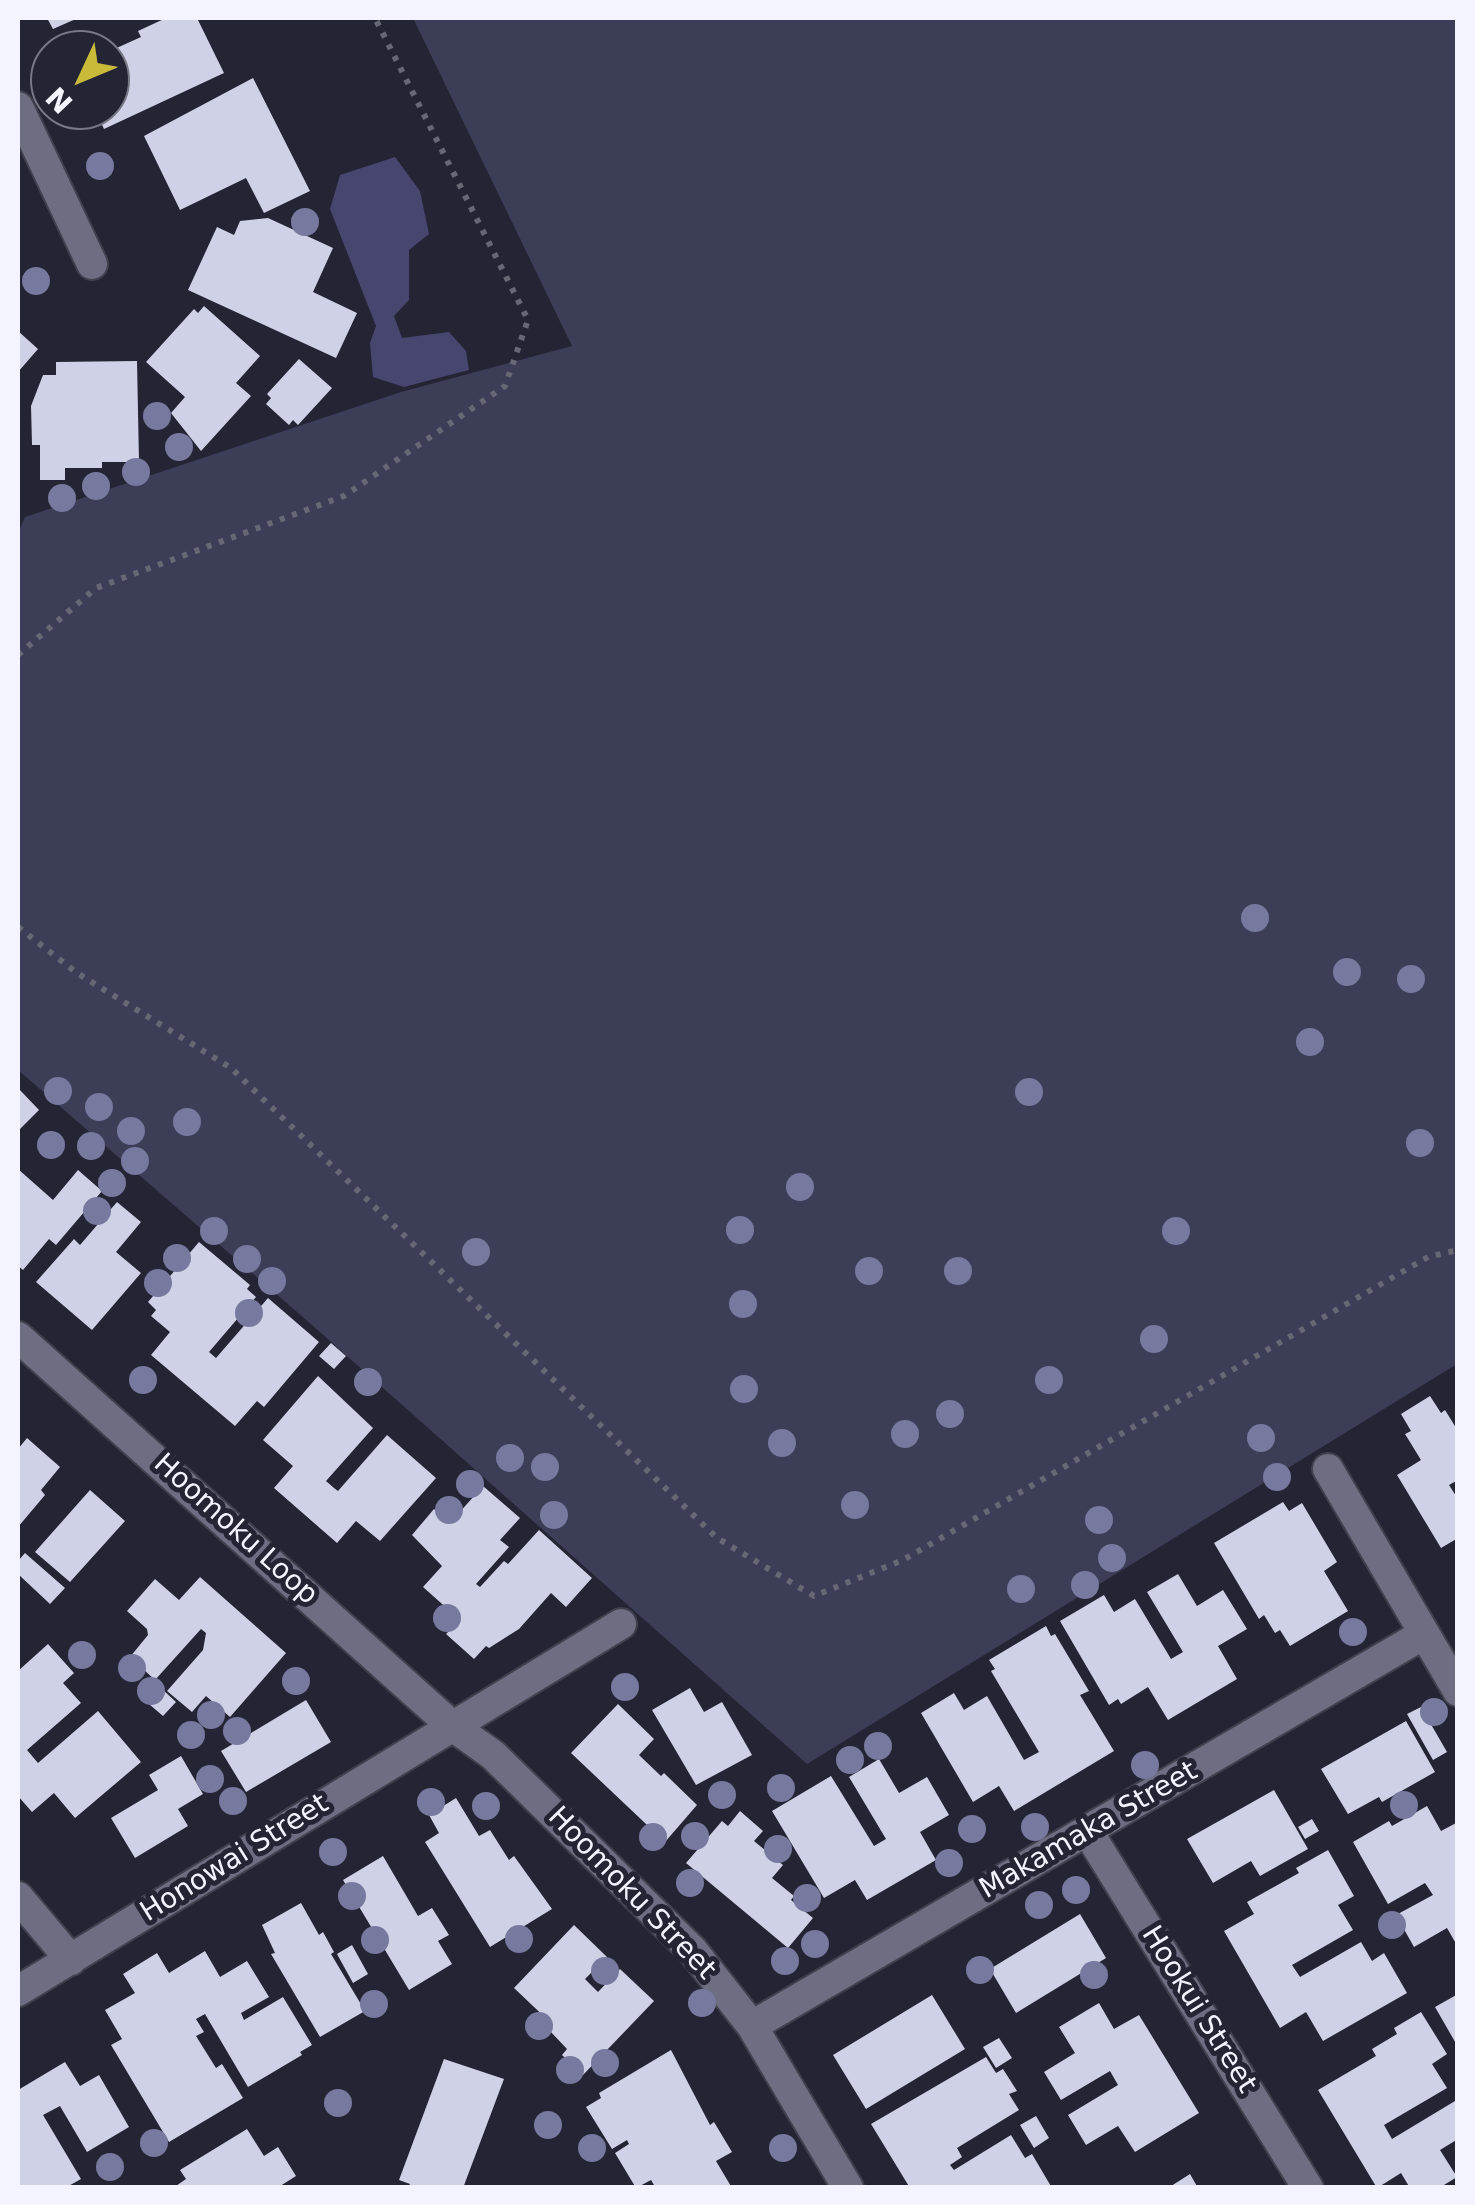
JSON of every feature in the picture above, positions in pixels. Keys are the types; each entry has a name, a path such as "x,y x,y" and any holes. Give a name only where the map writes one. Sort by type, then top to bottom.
{"street":[{"path":"18,108 92,264"},
{"name":"Hoomoku Loop","path":"18,1337 451,1725"},
{"path":"1328,1469 1458,1690"},
{"name":"Honowai Street","path":"18,1992 622,1624"},
{"name":"Makamaka Street","path":"752,2026 1424,1634"},
{"name":"Hoomoku Street","path":"451,1725 493,1755 693,1951 752,2026 848,2188"},
{"name":"Hookui Street","path":"1088,1832 1308,2188"},
{"path":"18,1897 71,1960"}],"path":[{"path":"18,655 96,588 344,496 505,386 528,320 375,18"},
{"path":"18,926 78,973 231,1068 717,1538 814,1596 903,1560 1428,1256 1458,1250"}],"shaded area":[{"path":"413,18 1457,18 1457,1364 807,1764 18,1070 18,533 25,517 401,392 572,346"},
{"path":"395,157 420,191 429,234 409,250 409,300 394,316 402,338 449,332 466,351 469,370 404,387 373,377 370,343 376,326 330,209 340,175"}],"building":[{"path":"47,18 78,18 53,29"},
{"path":"166,18 197,18 224,73 130,117 130,42 141,37 138,31"},
{"path":"253,78 310,191 264,213 246,178 180,210 144,136"},
{"path":"268,218 333,248 313,292 357,313 336,358 188,290 217,227 234,235 240,221"},
{"path":"204,306 260,356 236,383 251,396 201,451 171,413 185,397 146,362 194,309 198,313"},
{"path":"18,331 38,349 18,372"},
{"path":"299,359 332,388 298,425 293,420 289,425 266,404 271,398 267,394"},
{"path":"137,361 139,462 65,468 65,480 40,480 40,445 32,445 31,406 43,375 56,375 56,362"},
{"path":"18,1088 39,1110 18,1131"},
{"path":"18,1169 53,1200 78,1170 102,1191 56,1245 49,1239 23,1270 18,1266"},
{"path":"117,1202 141,1222 116,1252 141,1273 92,1330 36,1282 74,1239 80,1245"},
{"path":"199,1242 250,1285 247,1289 256,1297 209,1352 216,1358 268,1298 319,1342 264,1407 257,1401 235,1426 151,1355 170,1332 151,1316 156,1310 148,1302"},
{"path":"331,1343 346,1356 334,1369 319,1356"},
{"path":"318,1376 373,1428 326,1481 334,1488 338,1491 387,1435 436,1478 380,1541 356,1521 337,1543 274,1488 293,1466 263,1440"},
{"path":"1430,1396 1458,1431 1458,1480 1449,1485 1458,1499 1458,1538 1441,1548 1397,1475 1421,1460 1405,1434 1411,1431 1401,1414"},
{"path":"27,1438 60,1467 41,1490 45,1495 18,1527 18,1449"},
{"path":"483,1486 520,1518 500,1540 509,1547 476,1584 480,1587 504,1561 508,1564 539,1530 592,1578 566,1607 551,1593 519,1629 489,1648 486,1646 474,1659 446,1634 460,1620 423,1587 442,1566 412,1535 434,1509 450,1523"},
{"path":"90,1490 125,1521 70,1582 35,1552"},
{"path":"1283,1502 1289,1511 1302,1503 1337,1562 1324,1571 1348,1611 1290,1646 1280,1630 1275,1633 1264,1615 1259,1619 1214,1543"},
{"path":"25,1553 65,1588 50,1604 18,1574 18,1561"},
{"path":"1178,1574 1197,1606 1223,1590 1247,1629 1218,1646 1237,1679 1168,1720 1148,1687 1121,1704 1118,1699 1109,1705 1060,1621 1104,1595 1114,1612 1135,1599 1171,1659 1183,1652 1147,1592"},
{"path":"200,1577 286,1653 230,1717 206,1696 192,1712 167,1691 203,1650 206,1633 201,1629 155,1680 130,1657 148,1635 147,1629 127,1611 155,1579 179,1600"},
{"path":"1046,1626 1051,1636 1055,1634 1089,1691 1080,1695 1114,1751 1014,1811 999,1786 973,1802 921,1713 954,1693 964,1710 987,1696 1024,1760 1039,1752 991,1671 995,1669 989,1660"},
{"path":"48,1644 74,1673 63,1683 81,1703 27,1750 38,1763 98,1711 141,1762 75,1818 54,1793 32,1812 18,1796 18,1671"},
{"path":"690,1688 704,1712 722,1702 752,1755 696,1785 652,1710"},
{"path":"162,1689 176,1702 163,1716 149,1704"},
{"path":"306,1700 331,1742 246,1792 221,1751"},
{"path":"618,1704 654,1739 639,1755 697,1805 665,1842 571,1753"},
{"path":"1421,1707 1447,1752 1433,1760 1407,1714"},
{"path":"1406,1721 1435,1772 1382,1802 1379,1797 1348,1814 1321,1769"},
{"path":"181,1756 203,1794 178,1809 188,1826 135,1858 111,1818 158,1790 149,1775"},
{"path":"879,1759 899,1793 927,1777 949,1815 920,1832 936,1860 867,1900 855,1880 824,1898 772,1811 831,1776 874,1846 886,1839 849,1777"},
{"path":"1274,1790 1308,1849 1260,1876 1251,1861 1213,1883 1187,1839"},
{"path":"456,1798 479,1836 490,1830 509,1860 514,1856 552,1909 490,1947 425,1842 439,1833 429,1815"},
{"path":"1427,1806 1441,1831 1458,1822 1458,1947 1447,1928 1414,1947 1396,1915 1433,1895 1425,1883 1388,1904 1353,1842 1389,1821 1392,1826"},
{"path":"740,1811 763,1831 754,1841 783,1865 772,1878 813,1918 788,1948 686,1863 722,1821 728,1826"},
{"path":"1312,1819 1319,1831 1305,1839 1298,1827"},
{"path":"1328,1850 1354,1896 1338,1905 1353,1930 1292,1965 1300,1977 1361,1942 1372,1961 1384,1953 1407,1993 1323,2041 1306,2012 1280,2028 1224,1931 1254,1914 1247,1902 1299,1873 1296,1868"},
{"path":"383,1856 418,1916 432,1908 449,1935 438,1941 452,1964 409,1990 343,1880"},
{"path":"301,1903 319,1935 323,1932 334,1952 331,1954 365,2011 320,2037 271,1954 275,1953 262,1925"},
{"path":"1080,1914 1106,1958 1016,2013 990,1969"},
{"path":"574,1925 607,1957 585,1979 598,1992 620,1969 654,2001 583,2075 562,2055 567,2049 549,2030 553,2025 514,1988"},
{"path":"352,1945 368,1974 353,1983 337,1954"},
{"path":"205,1951 220,1977 247,1961 269,1997 241,2013 244,2020 283,1997 312,2045 248,2087 205,2014 196,2019 204,2032 196,2036 216,2068 222,2064 243,2098 169,2142 111,2045 122,2039 105,2010 135,1993 123,1974 157,1953 169,1973"},
{"path":"1458,1994 1458,2047 1435,2007"},
{"path":"932,1995 965,2049 866,2109 833,2055"},
{"path":"1099,2003 1114,2029 1139,2015 1199,2113 1135,2152 1118,2126 1086,2145 1068,2115 1118,2085 1110,2071 1061,2100 1044,2072 1075,2053 1059,2027"},
{"path":"1421,2012 1447,2054 1432,2064 1447,2088 1384,2125 1392,2139 1455,2101 1458,2139 1440,2150 1457,2177 1439,2188 1410,2188 1401,2173 1377,2188 1318,2090 1376,2056 1372,2049 1397,2034 1394,2028"},
{"path":"999,2038 1012,2058 996,2068 983,2047"},
{"path":"671,2050 710,2125 714,2122 732,2152 716,2161 732,2188 649,2188 654,2185 651,2180 636,2188 615,2153 629,2144 627,2140 612,2149 586,2107 601,2098 599,2093"},
{"path":"986,2057 996,2073 1003,2069 1017,2091 1009,2094 1019,2110 957,2148 962,2157 950,2165 954,2170 1011,2135 1025,2158 1032,2154 1052,2188 910,2188 871,2124"},
{"path":"444,2059 504,2079 463,2188 408,2188 410,2184 399,2180"},
{"path":"65,2062 80,2086 99,2075 129,2127 87,2152 60,2106 43,2115 81,2179 65,2188 18,2188 18,2090"},
{"path":"1036,2116 1049,2138 1034,2148 1020,2125"},
{"path":"247,2129 264,2156 278,2147 296,2176 277,2188 173,2188 186,2179 180,2170"},
{"path":"1190,2174 1198,2188 1168,2188"}]}
